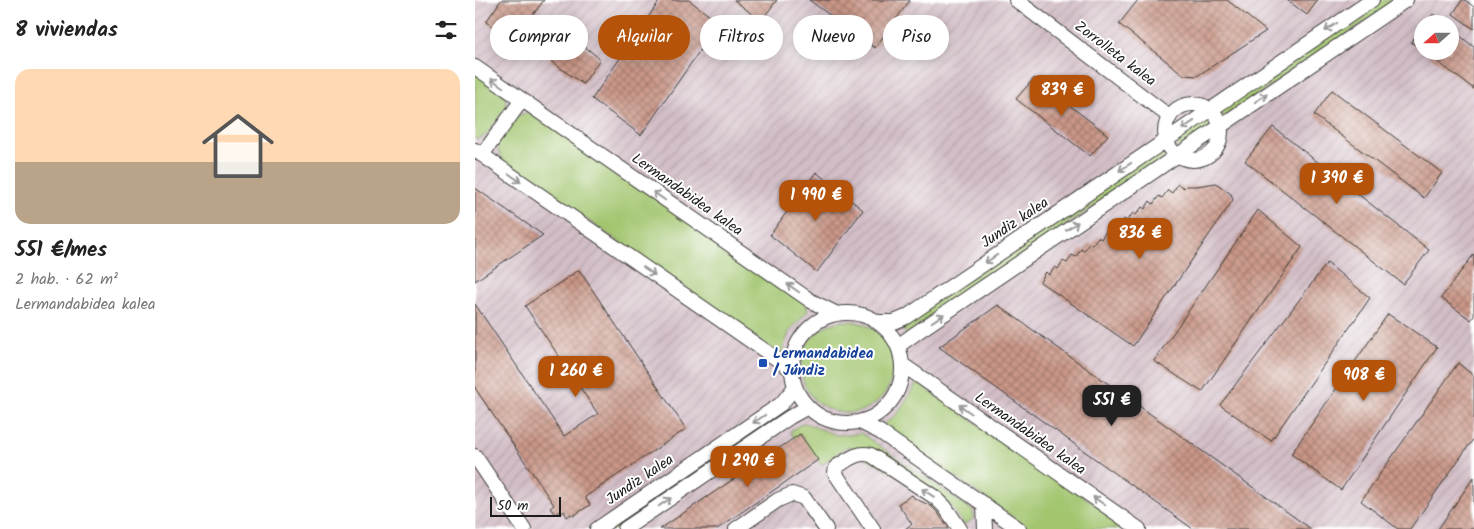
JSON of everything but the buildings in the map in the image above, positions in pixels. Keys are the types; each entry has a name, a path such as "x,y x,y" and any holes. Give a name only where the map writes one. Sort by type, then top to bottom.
{"street":[{"name":"Zorrolleta kalea","path":"1016,0 1169,117"},
{"name":"Jundiz kalea","path":"880,322 894,322 906,317 1372,0"},
{"path":"899,346 1406,0"},
{"name":"Lermandabidea kalea","path":"475,67 811,301 835,313"},
{"path":"522,100 478,153 792,370"},
{"path":"1177,156 1165,140 1164,132 1165,124 1169,117 1180,108 1193,104 1202,105 1210,110 1221,126"},
{"path":"835,313 858,313 880,322 891,333 899,346 903,365 902,378 898,390 891,401 883,410 860,422 833,421 817,414 808,407 795,386 792,370 793,355 799,340 808,328 820,319 835,313"},
{"name":"Lermandabidea kalea","path":"903,365 1139,529"},
{"name":"Jundiz kalea","path":"597,529 781,404 795,386"},
{"path":"625,529 790,417 808,407"},
{"path":"860,422 880,432 984,504 1012,527"},
{"path":"873,529 835,473 836,467 864,453 871,455 936,498 945,507 960,529"},
{"path":"475,456 524,529"},
{"path":"736,529 778,500 792,494 804,498 825,529"},
{"path":"984,504 985,529"}],"shaded area":[{"path":"475,0 1474,0 1474,529 475,529"}],"green space":[{"path":"1380,0 1397,0 1224,117 1219,109"},
{"path":"475,72 505,96 506,101 505,109 486,135 479,139 475,139"},
{"path":"529,113 536,115 806,304 808,311 789,332 781,355 503,161 498,150 498,144 515,118"},
{"path":"1208,116 1212,120 1213,125 1179,148 1174,140"},
{"path":"1163,147 1169,155 906,334 900,325"},
{"path":"847,321 865,325 879,335 889,349 893,367 889,385 879,399 865,409 847,413 829,409 815,399 805,385 801,367 805,349 815,335 829,325"},
{"path":"916,384 919,384 1131,529 1030,529 882,426 898,413"},
{"path":"805,423 836,435 861,433 972,510 974,516 972,520 964,525 951,506 854,451 850,446 821,465 800,434 794,438 790,431"},
{"path":"700,465 702,469 616,529 607,529"}],"place":[{"name":"Lermandabidea / Júndiz","path":"763,363"}]}
